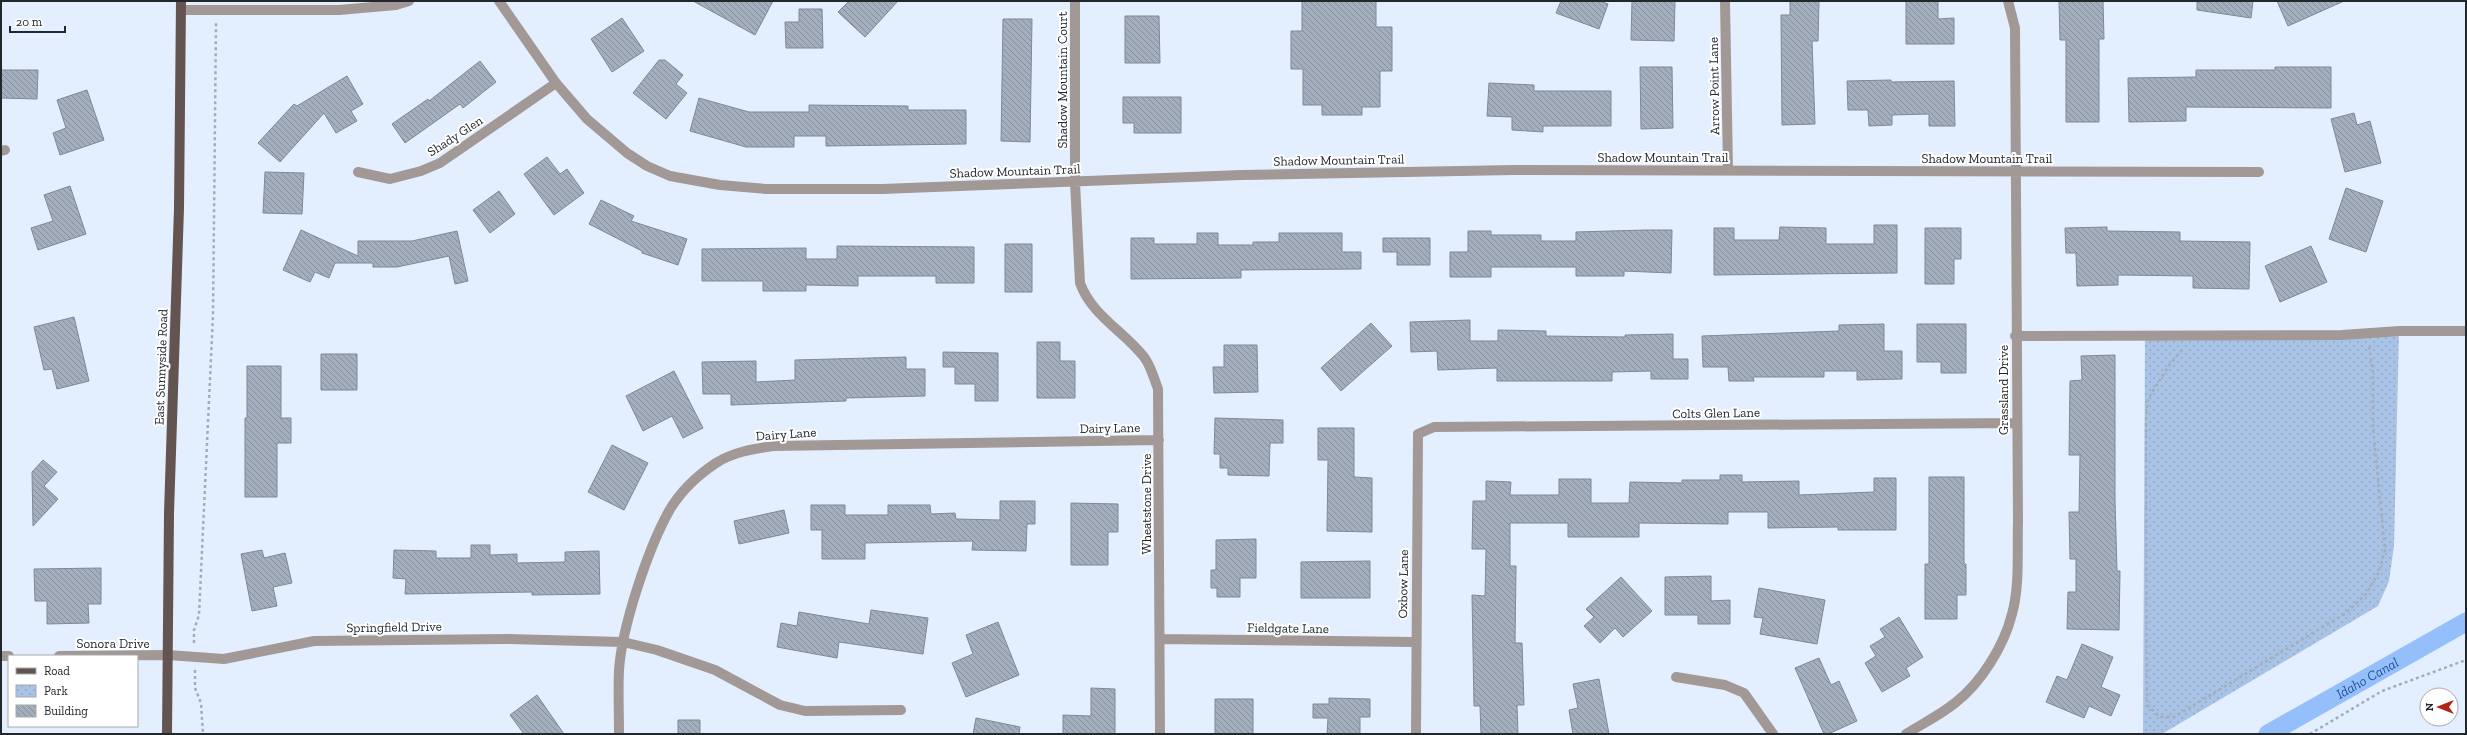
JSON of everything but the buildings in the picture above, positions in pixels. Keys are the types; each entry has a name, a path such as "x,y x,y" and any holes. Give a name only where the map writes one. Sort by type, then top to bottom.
{"main road":[{"name":"East Sunnyside Road","path":"167,734 169,513 179,208 181,6"}],"street":[{"path":"181,6 339,10 396,5 409,1"},
{"name":"Shadow Mountain Trail","path":"499,1 556,83 587,119 627,153 647,166 670,176 720,185 766,189 882,189 1241,175 1522,170 2259,172"},
{"name":"Shadow Mountain Court","path":"1075,182 1076,1"},
{"name":"Arrow Point Lane","path":"1725,1 1728,170"},
{"name":"Grassland Drive","path":"1906,734 1955,703 1980,679 1996,651 2012,614 2017,578 2015,28 2008,1"},
{"name":"Shady Glen","path":"358,172 390,179 421,171 440,163 556,83"},
{"name":"Wheatstone Drive","path":"1075,182 1080,283 1085,296 1094,309 1145,358 1158,389 1160,734"},
{"path":"2016,336 2342,335 2399,331 2466,331"},
{"name":"Colts Glen Lane","path":"1418,434 1434,427 2016,423"},
{"name":"Oxbow Lane","path":"1416,734 1415,642 1418,434"},
{"name":"Dairy Lane","path":"619,734 619,670 623,642 644,569 669,510 694,480 717,463 741,451 773,446 1159,440"},
{"name":"Springfield Drive","path":"168,656 224,659 314,641 506,639 623,642 657,650 715,670 780,705 805,711 901,710"},
{"name":"Fieldgate Lane","path":"1160,639 1415,642"},
{"name":"Sonora Drive","path":"138,656 168,656"},
{"path":"1676,677 1725,685 1744,694 1760,712 1773,734"}],"path":[{"path":"194,630 199,614 213,315 216,38"},
{"path":"2194,336 2170,364 2148,399 2147,705 2160,717 2174,717 2346,613 2366,594 2379,572 2385,550 2384,531 2373,427 2373,372 2370,348 2365,343"},
{"path":"2310,734 2382,692 2466,660"},
{"path":"196,688 201,703 203,734"}],"green space":[{"path":"2399,331 2394,546 2389,581 2378,606 2162,734 2143,734 2145,336"}],"waterway":[{"name":"Idaho Canal","path":"2268,734 2466,622"}]}
